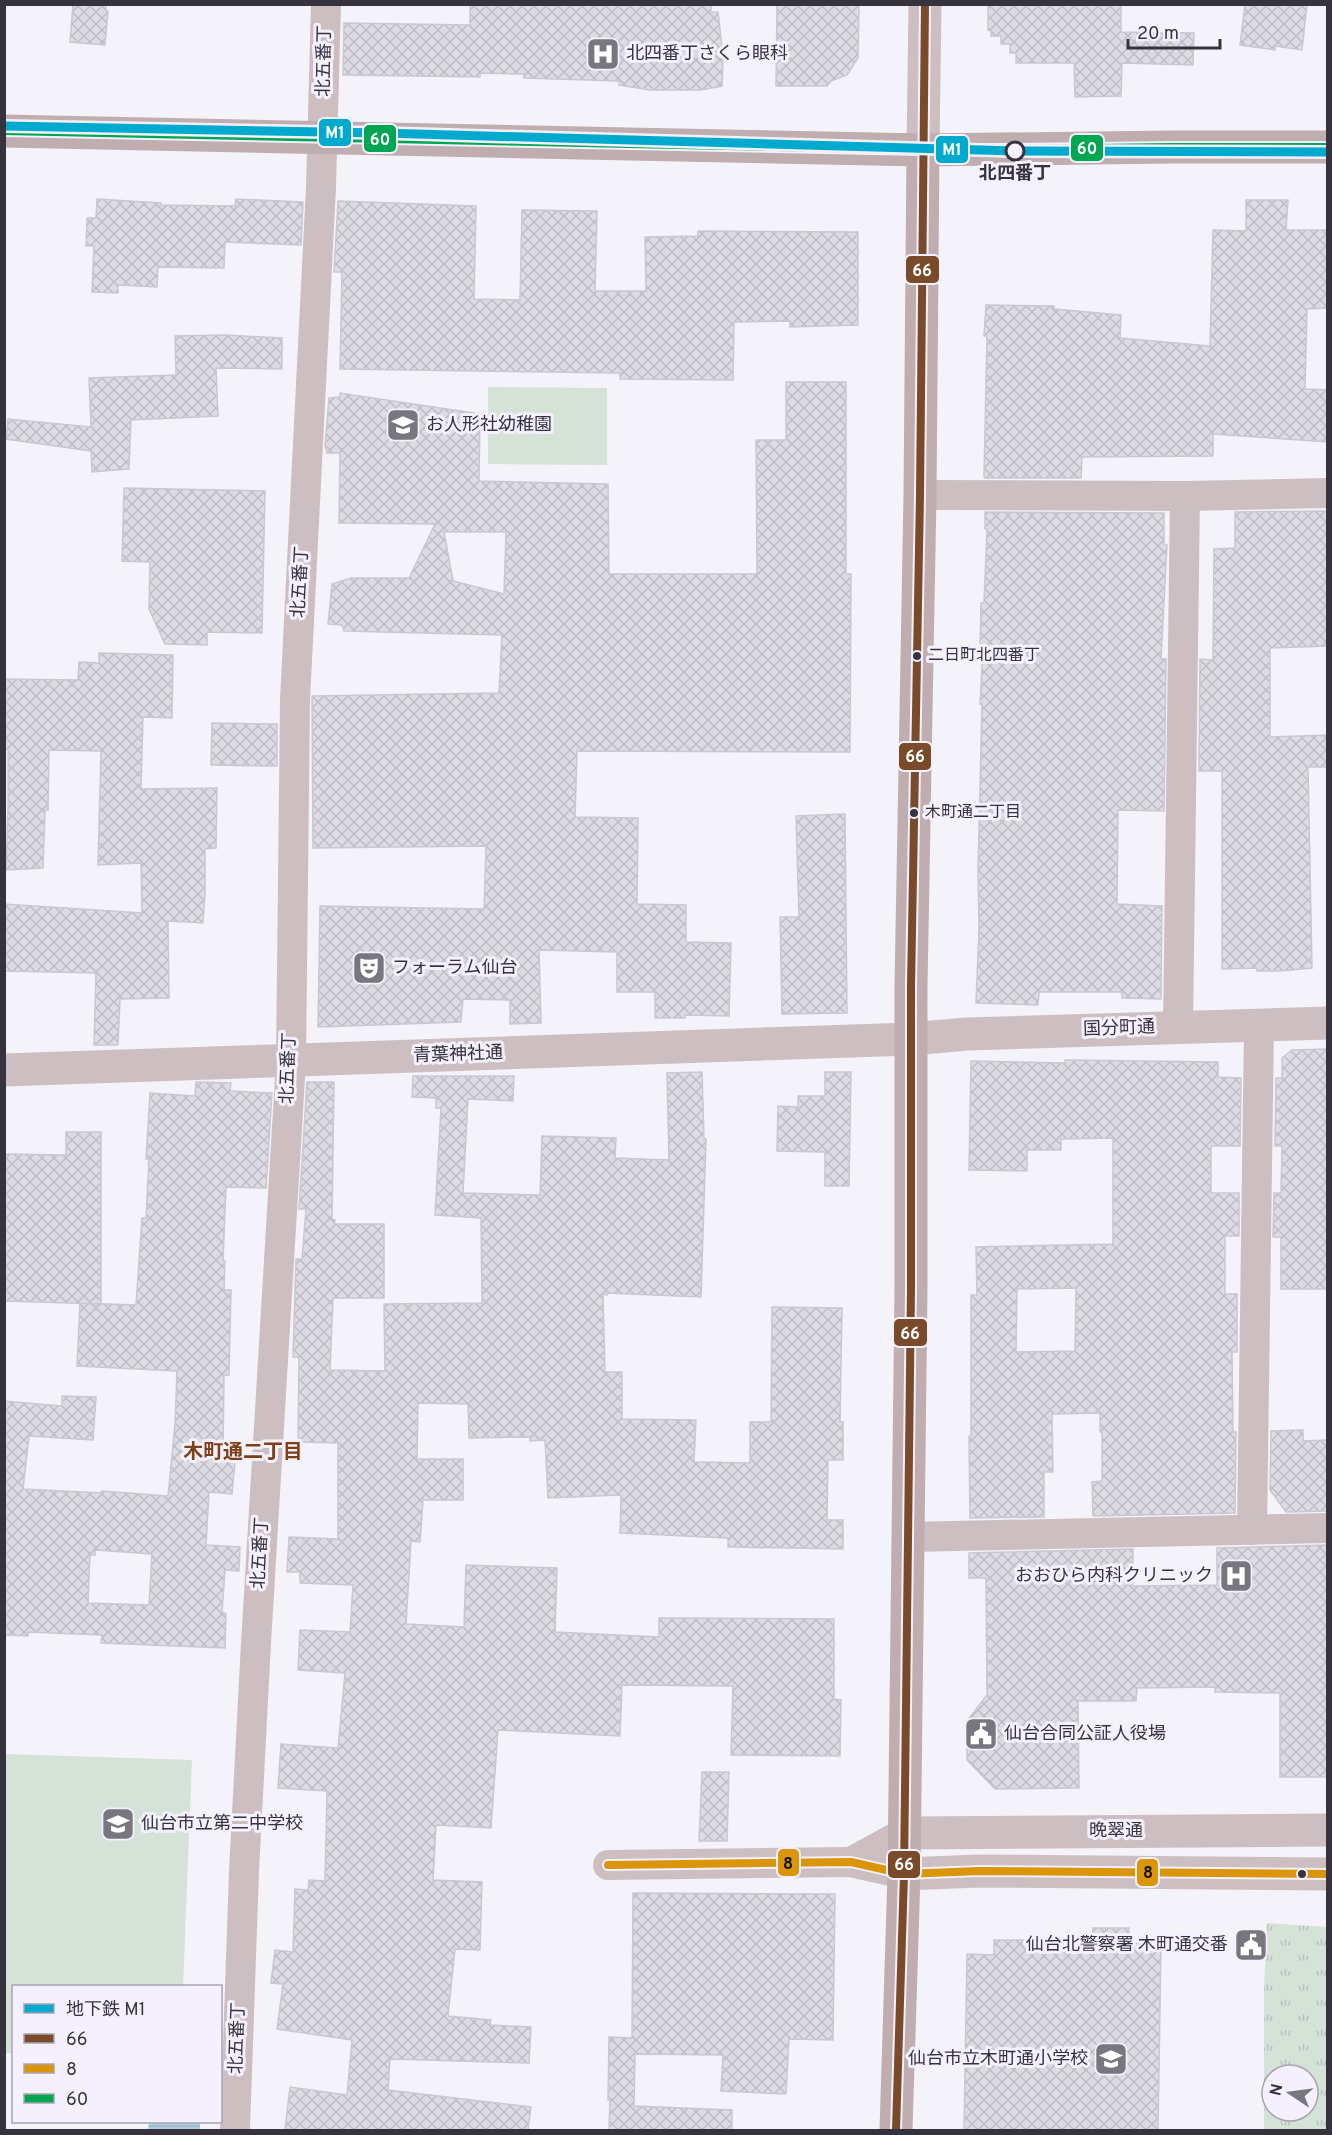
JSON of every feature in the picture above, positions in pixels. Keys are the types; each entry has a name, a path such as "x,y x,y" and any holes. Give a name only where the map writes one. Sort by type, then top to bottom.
{"main road":[{"path":"4,131 923,150 1328,147"},
{"path":"896,2130 904,1874 911,1287 912,1088 910,1039 920,495 923,150"}],"street":[{"name":"北五番丁","path":"235,2130 244,1871 291,1061 295,700 323,138 326,4"},
{"path":"923,150 925,4"},
{"path":"920,495 1185,496 1328,493"},
{"path":"1178,1027 1185,496"},
{"name":"国分町通","path":"910,1039 967,1034 1328,1023"},
{"path":"1252,1530 1259,1025"},
{"name":"青葉神社通","path":"4,1070 910,1039"},
{"path":"907,1537 1328,1528"},
{"name":"晩翠通","path":"904,1833 1328,1830"},
{"path":"851,1863 904,1833"},
{"path":"608,1865 851,1863 904,1874 979,1871 1328,1874"}],"green space":[{"path":"488,387 607,388 607,465 488,464"},
{"path":"5,1754 192,1760 183,1985 12,1985 12,2053 4,2053"},
{"path":"1267,1923 1327,1927 1327,2130 1264,2130 1264,2123 1320,2123 1320,2063 1264,2063"}],"water":[{"path":"149,2123 200,2123 200,2130 148,2130"}],"building":[{"path":"73,4 106,4 106,11 108,11 105,45 70,42"},
{"path":"470,4 711,4 711,12 718,12 723,56 722,86 700,90 650,90 619,85 619,81 524,78 524,74 480,73 480,77 343,75 344,23 470,25"},
{"path":"777,4 859,4 858,58 847,75 831,81 827,86 776,86"},
{"path":"988,4 1121,4 1121,32 1194,33 1193,65 1122,63 1121,96 1075,97 1074,63 1016,63 1016,53 1010,53 1010,44 1001,44 1001,36 991,36 991,31 988,30"},
{"path":"1245,4 1307,4 1302,50 1275,46 1275,50 1240,45"},
{"path":"97,199 161,203 161,205 235,206 236,199 303,202 301,245 225,242 224,268 158,267 157,287 118,285 118,293 92,292 94,246 86,246 87,218 96,218"},
{"path":"1246,200 1288,200 1286,230 1328,230 1328,308 1307,309 1305,389 1328,390 1328,442 1213,434 1213,456 1082,457 1081,478 985,478 987,336 984,336 986,305 1054,306 1054,309 1121,315 1120,338 1210,346 1213,230 1246,231"},
{"path":"338,201 476,206 474,299 520,300 522,210 597,211 595,291 646,291 645,237 698,236 698,231 858,232 858,325 790,327 790,321 734,322 733,380 620,379 620,373 340,369 342,272 334,272"},
{"path":"225,335 282,338 282,369 216,368 218,416 131,420 129,469 92,472 91,451 6,439 8,419 91,427 89,378 176,375 175,336"},
{"path":"786,382 846,382 846,574 851,574 850,752 577,751 575,817 638,818 637,904 686,905 686,942 731,943 729,1016 685,1015 685,1018 655,1018 655,992 617,992 617,952 539,950 541,1023 510,1024 510,1000 463,999 461,1022 318,1027 320,906 484,909 486,846 313,848 312,696 499,693 502,635 344,631 342,625 328,624 332,584 351,578 409,578 435,524 339,523 340,453 327,453 325,446 329,398 340,397 340,393 480,414 479,481 608,484 609,574 757,574 756,440 786,440","holes":["444,532 506,532 504,594 453,581"]},
{"path":"124,488 265,491 262,633 207,632 207,645 165,644 149,609 150,562 122,561"},
{"path":"1328,511 1328,646 1270,648 1270,737 1328,735 1328,767 1308,767 1312,968 1280,971 1257,971 1257,968 1222,969 1222,771 1199,771 1200,659 1213,660 1214,549 1235,548 1235,512"},
{"path":"985,512 1164,513 1164,544 1167,545 1161,659 1166,659 1164,811 1118,810 1117,904 1162,906 1161,999 1122,998 1122,992 1039,992 1038,1005 976,1003 979,930 982,704 980,704 983,648 980,648 987,529 985,529"},
{"path":"99,653 173,655 172,718 143,717 141,789 217,788 216,848 205,849 203,923 168,921 169,998 120,999 118,1045 94,1045 96,973 4,971 4,904 142,913 141,863 98,865 101,751 49,750 48,810 45,810 43,868 6,870 8,749 4,749 4,679 78,680 79,662 99,663"},
{"path":"212,723 277,724 277,766 211,765"},
{"path":"845,814 847,1013 782,1014 780,917 799,917 796,816"},
{"path":"1328,1049 1328,1289 1281,1289 1281,1237 1273,1237 1274,1193 1281,1193 1282,1146 1275,1146 1276,1078 1282,1078 1282,1058 1292,1050"},
{"path":"1065,1060 1218,1062 1218,1077 1241,1078 1240,1146 1211,1146 1211,1193 1239,1193 1239,1236 1225,1236 1225,1294 1237,1294 1237,1352 1232,1352 1233,1432 1236,1432 1235,1513 1093,1516 1092,1482 1102,1481 1100,1413 1052,1414 1053,1472 1044,1472 1044,1517 970,1518 971,1295 977,1295 976,1247 1113,1244 1113,1138 1061,1139 1061,1150 1027,1150 1027,1171 969,1170 971,1061 1065,1063","holes":["1076,1288 1075,1351 1016,1352 1017,1289"]},
{"path":"702,1072 704,1139 706,1139 701,1297 603,1294 605,1372 622,1372 622,1419 696,1420 694,1462 750,1463 750,1422 771,1422 772,1307 842,1308 840,1422 843,1422 843,1460 828,1460 827,1520 843,1520 843,1549 728,1547 728,1538 620,1533 621,1495 548,1498 545,1440 530,1441 530,1437 469,1438 468,1404 418,1403 417,1459 463,1459 463,1500 423,1500 420,1542 411,1541 406,1624 464,1627 466,1565 557,1568 555,1632 659,1637 659,1618 834,1619 834,1699 841,1700 840,1756 731,1755 733,1686 622,1685 620,1736 498,1730 491,1828 436,1825 433,1880 482,1882 480,1950 455,1949 448,2016 491,2020 490,2025 531,2027 529,2063 390,2059 388,2090 531,2107 528,2130 285,2129 290,2087 347,2095 352,2040 277,2029 283,1984 271,1983 275,1950 293,1952 295,1889 308,1890 309,1880 325,1881 327,1791 278,1788 281,1744 338,1748 345,1673 298,1670 300,1630 350,1632 353,1585 300,1583 300,1572 287,1572 289,1537 338,1539 338,1443 298,1442 299,1357 293,1357 296,1259 302,1259 306,1209 299,1209 307,1082 334,1082 332,1219 335,1220 334,1224 384,1224 384,1298 333,1298 330,1370 385,1371 384,1304 482,1303 481,1218 435,1215 441,1108 436,1108 436,1098 412,1097 413,1076 514,1076 513,1101 468,1099 463,1193 540,1195 542,1136 616,1138 615,1158 669,1160 667,1073"},
{"path":"825,1072 851,1072 849,1186 825,1186 825,1152 777,1151 778,1106 798,1107 798,1096 825,1096"},
{"path":"196,1082 231,1083 230,1091 272,1093 266,1188 226,1187 224,1290 231,1290 229,1375 224,1375 223,1451 236,1452 232,1494 209,1492 206,1545 240,1547 239,1571 225,1570 222,1612 226,1614 225,1648 101,1643 102,1635 28,1632 28,1636 4,1635 4,1401 62,1406 62,1396 96,1397 93,1440 29,1436 23,1489 102,1493 102,1491 168,1496 175,1424 177,1371 77,1366 80,1303 136,1305 142,1218 146,1218 149,1159 146,1159 150,1093 195,1096","holes":["95,1550 152,1554 149,1605 88,1603 90,1555 95,1555"]},
{"path":"66,1132 101,1132 101,1304 4,1301 4,1154 66,1155"},
{"path":"1303,1430 1303,1441 1328,1440 1328,1511 1286,1512 1270,1490 1271,1431"},
{"path":"1328,1545 1328,1777 1280,1777 1280,1693 1215,1692 1215,1687 1137,1688 1136,1701 1078,1701 1079,1788 995,1789 967,1760 967,1721 987,1695 986,1578 969,1578 969,1553 1133,1549 1133,1586 1217,1585 1217,1548"},
{"path":"702,1772 729,1772 727,1841 699,1841"},
{"path":"633,1893 835,1894 833,2040 789,2039 786,2094 721,2091 723,2055 635,2054 634,2106 732,2110 732,2130 609,2130 609,2037 632,2038"},
{"name":"仙台市立木町通小学校","path":"1093,1928 1129,1928 1129,1943 1161,1944 1158,2130 964,2130 967,1954 994,1955 994,1940 1093,1940"}],"metro line":[{"name":"M1","path":"4,126 382,133 1015,151 1328,152"}],"transit line":[{"name":"66","path":"896,2130 904,1874 911,1288 911,986 920,495 925,4"},
{"name":"60","path":"4,131 923,150 1328,147"},
{"name":"8","path":"608,1865 851,1862 904,1874 979,1871 1328,1874"}],"place":[{"name":"北四番丁さくら眼科","path":"603,54"},
{"name":"北四番丁","path":"1015,151"},
{"name":"お人形社幼稚園","path":"403,425"},
{"name":"二日町北四番丁","path":"917,656"},
{"name":"木町通二丁目","path":"914,813"},
{"name":"フォーラム仙台","path":"369,968"},
{"name":"おおひら内科クリニック","path":"1236,1576"},
{"name":"仙台合同公証人役場","path":"981,1734"},
{"name":"仙台市立第二中学校","path":"118,1824"},
{"name":"仙台北警察署 木町通交番","path":"1251,1945"},
{"name":"仙台市立木町通小学校","path":"1111,2059"}],"district":[{"name":"木町通二丁目","path":"243,1453"}]}
